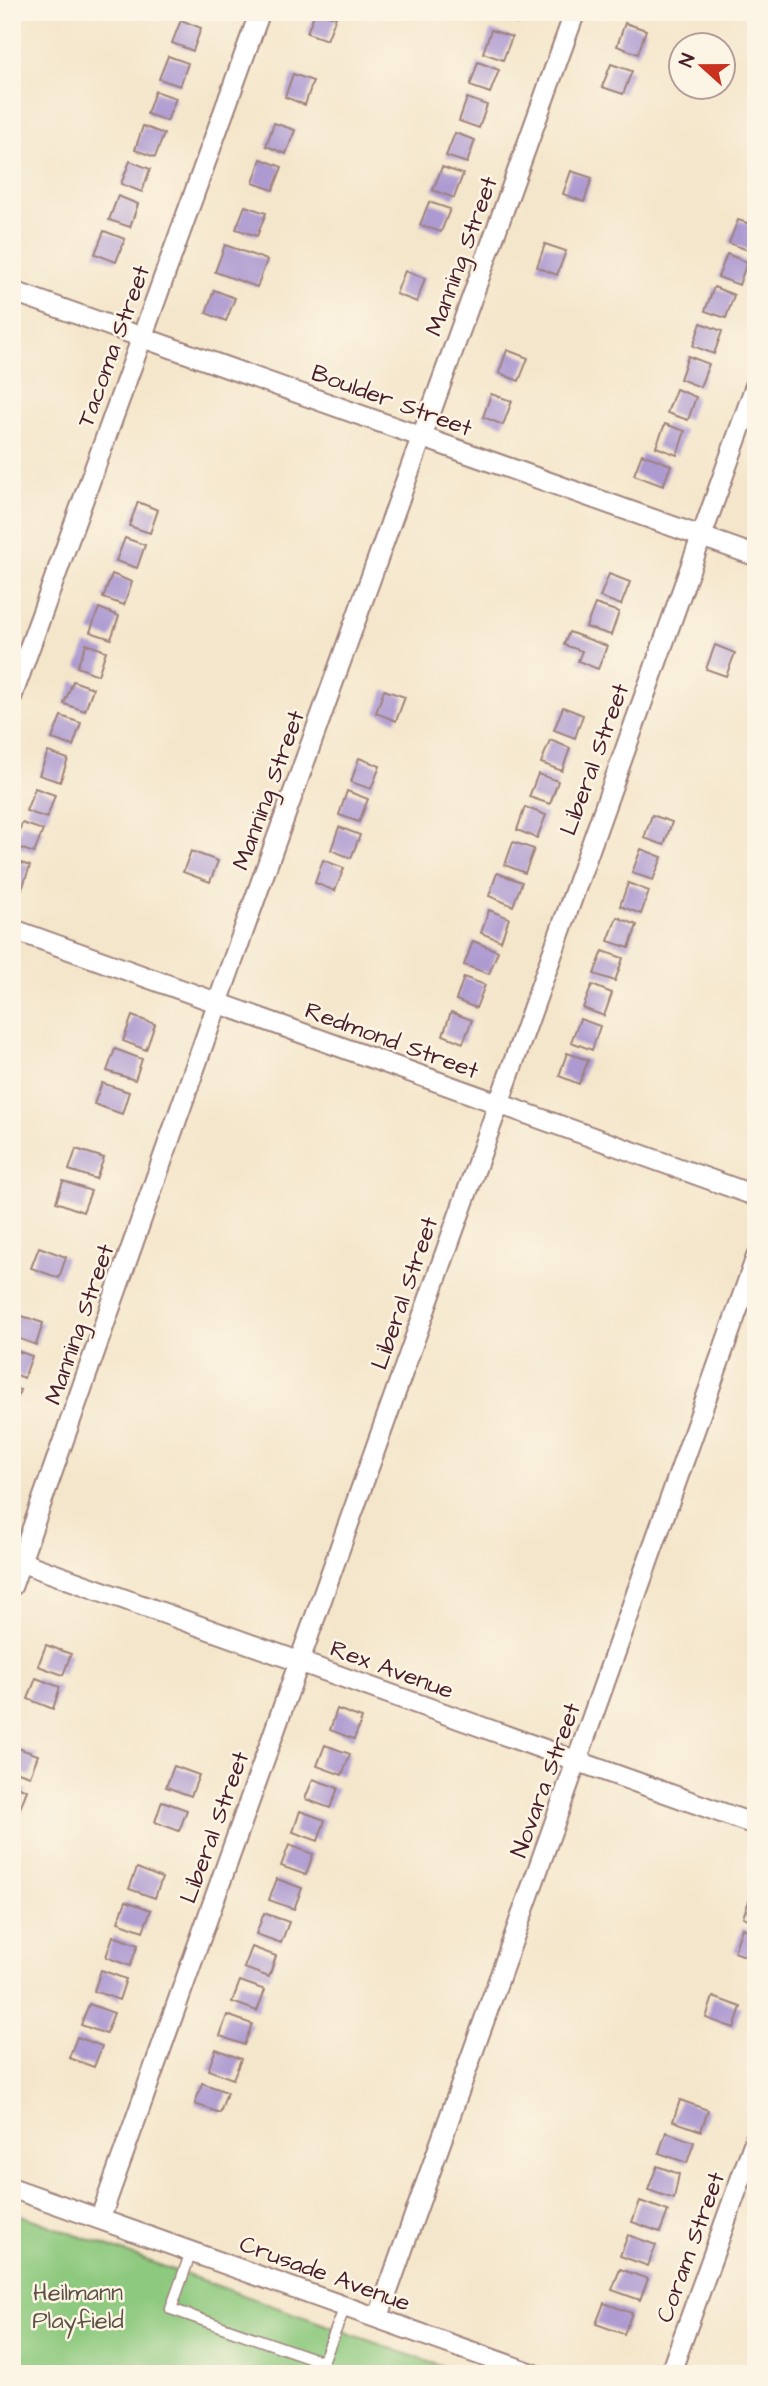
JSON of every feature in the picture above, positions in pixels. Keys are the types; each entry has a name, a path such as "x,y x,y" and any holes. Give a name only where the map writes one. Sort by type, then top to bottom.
{"street":[{"name":"Tacoma Street","path":"12,696 260,12"},
{"name":"Manning Street","path":"12,1586 16,1561 575,12"},
{"name":"Boulder Street","path":"12,291 756,556"},
{"name":"Liberal Street","path":"100,2219 300,1662 496,1103 756,384"},
{"name":"Redmond Street","path":"12,929 756,1196"},
{"name":"Novara Street","path":"378,2318 756,1258"},
{"name":"Rex Avenue","path":"16,1561 756,1825"},
{"name":"Coram Street","path":"670,2374 756,2137"},
{"name":"Crusade Avenue","path":"12,2188 534,2374"}],"lane":[{"path":"191,2252 171,2309 323,2362 345,2306"}],"green space":[{"name":"Heilmann Playfield","path":"12,2212 462,2374 12,2374"}],"building":[{"path":"315,12 336,17 327,40 307,33"},
{"path":"498,12 521,12 517,24 497,16"},
{"path":"181,20 201,28 193,51 172,43"},
{"path":"625,23 646,30 638,54 617,46"},
{"path":"491,30 512,37 503,60 483,53"},
{"path":"168,56 188,63 180,86 159,79"},
{"path":"478,62 499,70 490,93 470,86"},
{"path":"611,64 632,71 623,94 602,87"},
{"path":"293,74 313,81 305,105 285,97"},
{"path":"155,91 176,98 167,121 147,114"},
{"path":"467,98 487,105 479,128 459,121"},
{"path":"274,123 295,130 286,154 266,146"},
{"path":"143,126 164,134 155,157 135,150"},
{"path":"455,133 475,140 467,163 446,156"},
{"path":"261,159 282,167 273,190 253,183"},
{"path":"130,161 150,169 142,192 121,184"},
{"path":"442,167 463,174 454,198 433,190"},
{"path":"571,171 592,178 584,202 563,194"},
{"path":"118,196 138,204 130,227 109,220"},
{"path":"429,202 450,209 441,232 420,225"},
{"path":"245,206 266,213 257,236 236,229"},
{"path":"738,220 756,226 750,251 729,243"},
{"path":"104,231 125,239 116,262 95,254"},
{"path":"545,244 566,251 557,275 537,267"},
{"path":"225,245 267,260 257,287 215,272"},
{"path":"727,254 747,262 739,285 718,277"},
{"path":"405,271 425,278 417,302 396,294"},
{"path":"714,287 734,295 726,318 705,311"},
{"path":"214,290 235,298 226,321 206,313"},
{"path":"701,323 722,331 714,354 693,346"},
{"path":"507,350 528,358 519,381 499,373"},
{"path":"688,356 709,364 700,387 680,379"},
{"path":"676,389 696,397 688,420 667,413"},
{"path":"491,394 512,401 503,425 483,417"},
{"path":"665,424 685,431 677,455 656,447"},
{"path":"642,454 671,465 663,486 634,475"},
{"path":"138,502 158,510 150,533 129,526"},
{"path":"125,538 145,545 137,568 116,561"},
{"path":"112,574 132,582 124,605 103,598"},
{"path":"609,574 630,582 621,605 600,597"},
{"path":"595,604 619,612 611,635 586,627"},
{"path":"99,608 119,616 111,639 90,632"},
{"path":"569,632 607,646 598,669 578,661 582,651 564,645"},
{"path":"86,644 106,651 98,675 77,667"},
{"path":"715,645 735,653 726,676 706,669"},
{"path":"73,681 93,688 85,711 64,704"},
{"path":"384,690 405,697 396,721 376,713"},
{"path":"563,707 583,715 575,738 554,730"},
{"path":"61,716 81,723 73,746 52,739"},
{"path":"550,740 570,748 562,771 541,763"},
{"path":"48,752 68,759 60,782 39,775"},
{"path":"359,758 380,766 371,789 351,782"},
{"path":"538,774 558,781 550,804 529,797"},
{"path":"35,788 55,795 47,818 26,811"},
{"path":"347,791 368,799 359,822 339,815"},
{"path":"525,807 546,815 537,838 517,830"},
{"path":"652,815 672,822 664,845 644,838"},
{"path":"22,823 43,830 34,853 14,846"},
{"path":"339,827 360,835 351,858 331,850"},
{"path":"513,842 534,849 525,873 505,865"},
{"path":"641,849 662,857 653,880 632,873"},
{"path":"191,851 218,861 210,882 183,872"},
{"path":"12,860 30,866 22,889 12,886"},
{"path":"323,860 344,868 335,891 315,883"},
{"path":"497,873 522,882 513,906 489,896"},
{"path":"628,883 649,891 641,914 620,906"},
{"path":"489,910 509,918 501,941 481,933"},
{"path":"617,917 637,925 629,948 608,941"},
{"path":"473,941 498,951 489,974 464,965"},
{"path":"603,951 623,958 615,981 594,974"},
{"path":"464,977 485,985 476,1008 456,1000"},
{"path":"592,985 612,993 604,1016 583,1008"},
{"path":"451,1012 472,1020 463,1043 443,1035"},
{"path":"132,1016 155,1024 146,1050 123,1041"},
{"path":"580,1019 600,1026 592,1050 571,1042"},
{"path":"115,1049 142,1059 135,1080 107,1071"},
{"path":"567,1053 588,1060 579,1084 559,1076"},
{"path":"102,1083 129,1092 122,1114 94,1104"},
{"path":"76,1149 104,1158 96,1179 69,1170"},
{"path":"63,1181 91,1191 83,1212 56,1202"},
{"path":"39,1247 66,1257 59,1278 31,1268"},
{"path":"16,1314 43,1323 36,1345 12,1336"},
{"path":"12,1349 32,1356 24,1378 12,1373"},
{"path":"12,1388 20,1390 13,1410 12,1410"},
{"path":"46,1645 71,1654 63,1675 38,1666"},
{"path":"36,1678 60,1687 53,1709 28,1699"},
{"path":"337,1709 362,1718 354,1739 330,1730"},
{"path":"325,1745 350,1754 342,1775 317,1766"},
{"path":"12,1746 38,1755 30,1776 12,1770"},
{"path":"174,1766 199,1775 191,1796 166,1787"},
{"path":"313,1779 338,1788 330,1808 305,1799"},
{"path":"12,1784 27,1790 19,1811 12,1808"},
{"path":"162,1801 187,1810 179,1831 155,1822"},
{"path":"300,1811 325,1820 318,1841 293,1832"},
{"path":"289,1845 313,1854 306,1875 281,1866"},
{"path":"137,1868 162,1878 155,1898 129,1889"},
{"path":"277,1879 302,1888 294,1909 269,1900"},
{"path":"751,1896 756,1898 756,1922 743,1917"},
{"path":"126,1901 151,1910 143,1931 118,1922"},
{"path":"264,1913 289,1922 281,1943 256,1934"},
{"path":"742,1928 756,1933 756,1960 734,1952"},
{"path":"113,1936 138,1945 130,1966 106,1957"},
{"path":"252,1947 276,1956 269,1977 244,1968"},
{"path":"101,1970 126,1979 119,2000 94,1991"},
{"path":"240,1981 265,1990 257,2011 232,2002"},
{"path":"713,1997 741,2007 734,2028 706,2018"},
{"path":"89,2004 114,2013 106,2034 81,2025"},
{"path":"227,2015 252,2024 244,2045 220,2036"},
{"path":"77,2037 102,2046 94,2067 69,2058"},
{"path":"216,2049 241,2059 233,2079 208,2070"},
{"path":"202,2083 227,2092 220,2113 195,2104"},
{"path":"680,2100 708,2110 701,2131 673,2121"},
{"path":"666,2132 694,2142 687,2163 659,2153"},
{"path":"657,2166 679,2174 674,2199 648,2190"},
{"path":"640,2201 668,2211 660,2232 632,2222"},
{"path":"628,2235 656,2245 648,2266 620,2256"},
{"path":"620,2269 648,2279 640,2300 612,2290"},
{"path":"604,2303 632,2313 624,2334 596,2324"}]}
